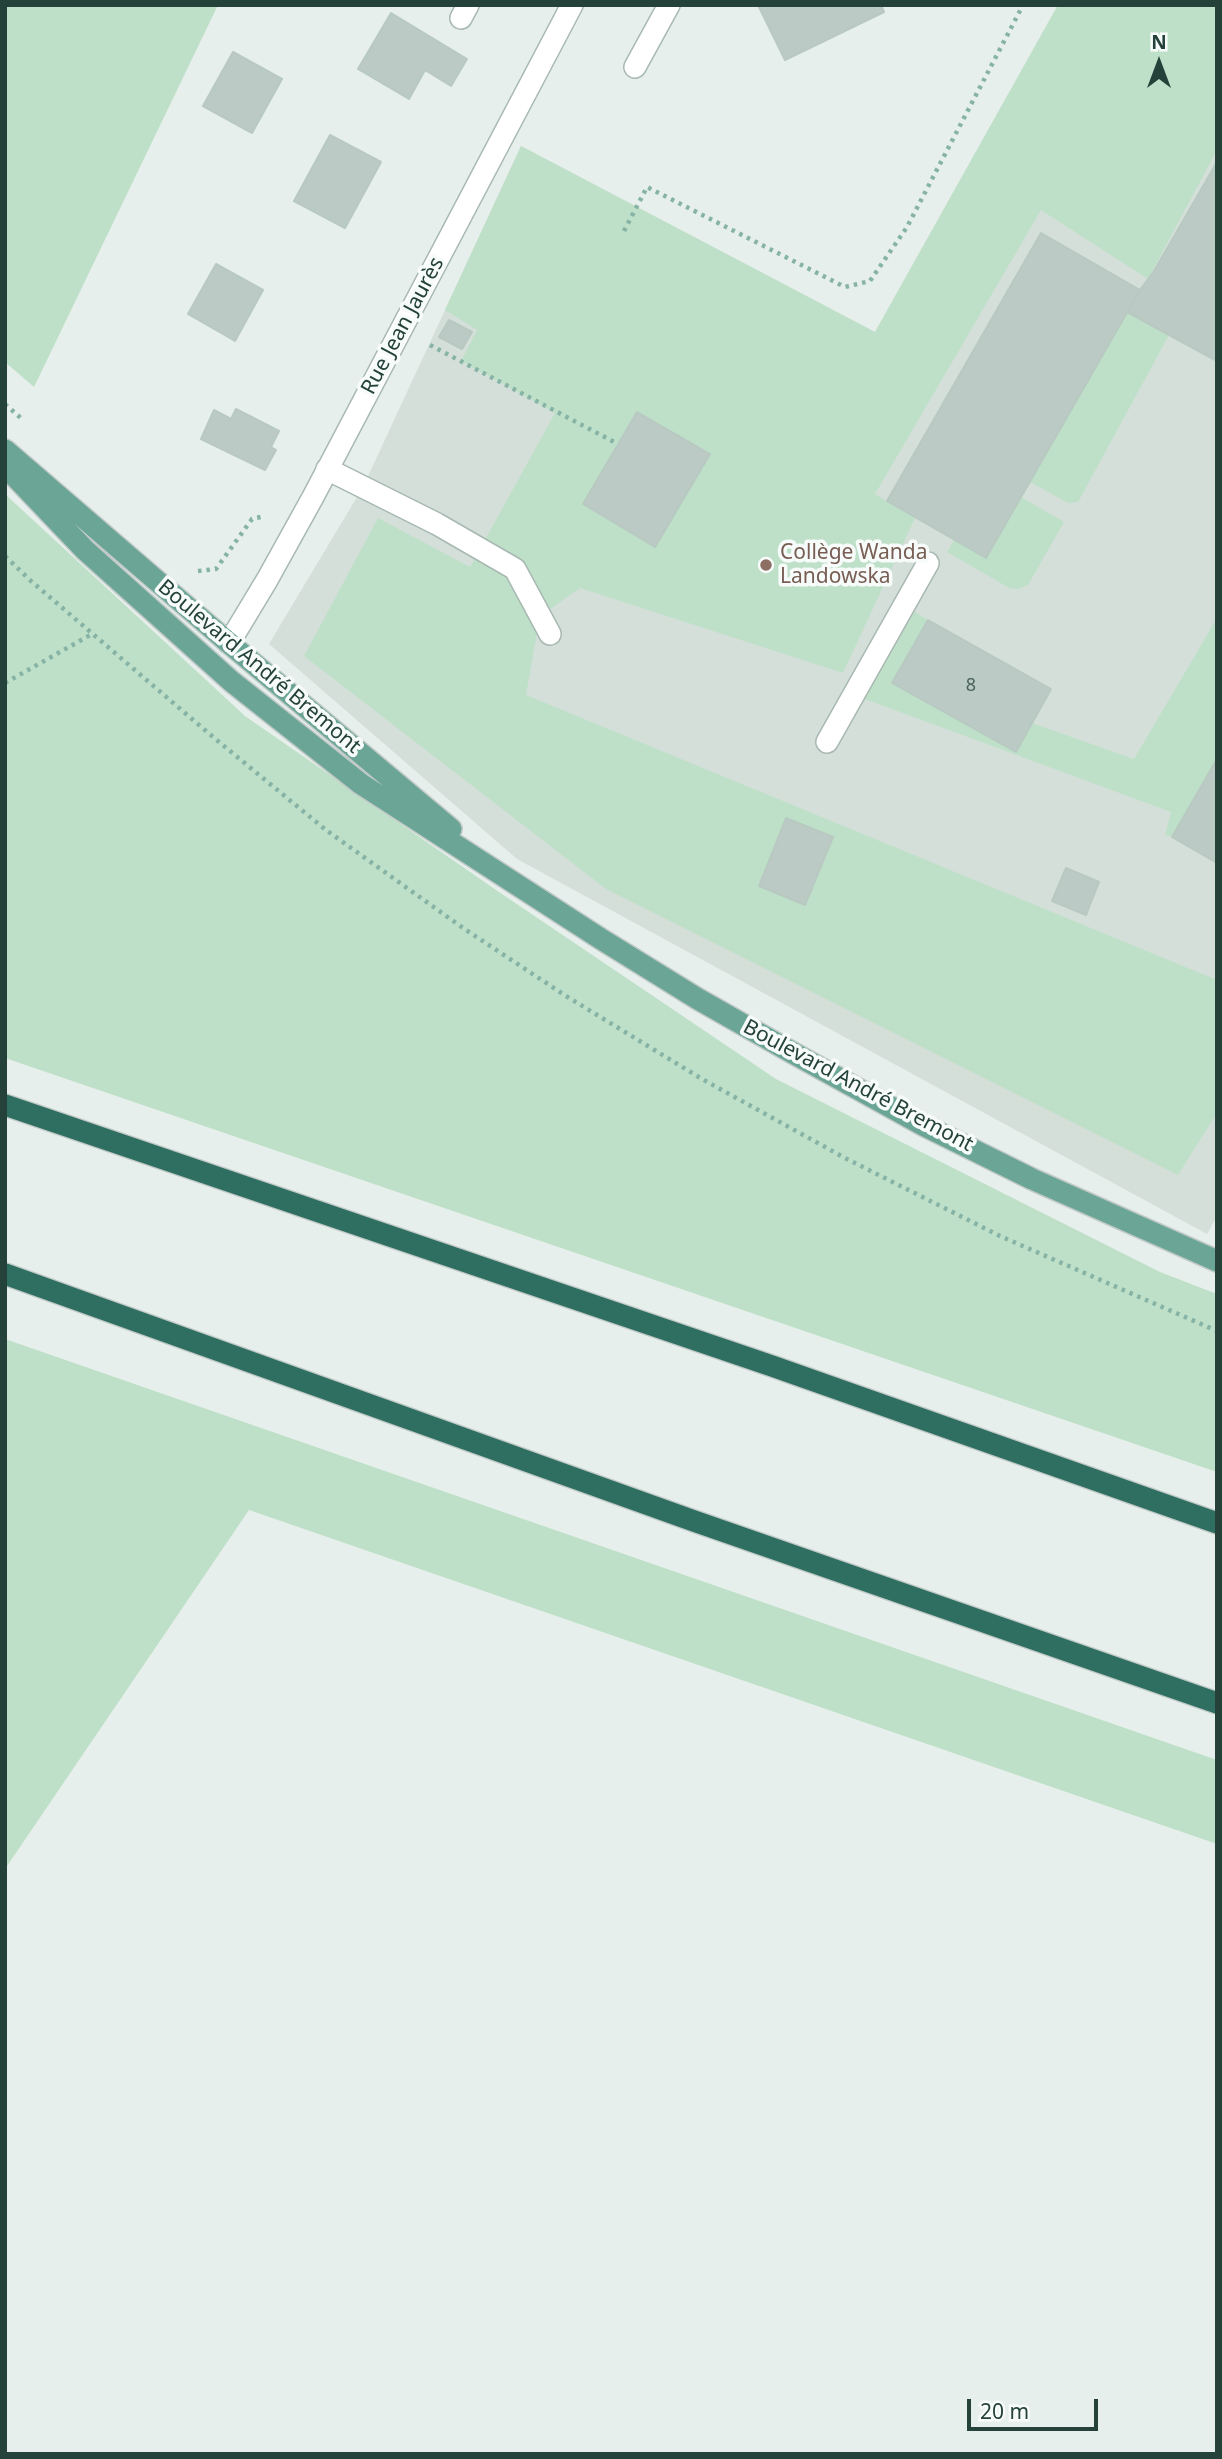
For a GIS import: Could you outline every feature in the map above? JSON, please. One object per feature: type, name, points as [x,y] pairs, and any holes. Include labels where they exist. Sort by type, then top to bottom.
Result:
[{"type":"highway","points":[[5,1105],[759,1361],[1217,1522]]},
{"type":"highway","points":[[5,1274],[694,1521],[1217,1703]]},
{"type":"main road","name":"Boulevard André Bremont","points":[[5,450],[229,643],[514,882]]},
{"type":"main road","name":"Boulevard André Bremont","points":[[5,466],[85,550],[231,681],[360,784],[698,999],[923,1125],[1032,1179],[1217,1261]]},
{"type":"street","name":"Rue Jean Jaurès","points":[[229,643],[307,507],[572,5]]},
{"type":"street","points":[[635,67],[669,5]]},
{"type":"street","points":[[327,469],[437,524],[515,569],[550,634]]},
{"type":"street","points":[[827,743],[928,563]]},
{"type":"path","points":[[624,231],[647,187],[845,287],[870,281],[907,227],[1023,5]]},
{"type":"path","points":[[401,330],[618,444]]},
{"type":"path","points":[[188,568],[195,571],[216,569],[252,519],[307,507]]},
{"type":"path","points":[[5,556],[92,634],[326,830],[463,928],[589,1010],[702,1079],[856,1164],[1000,1236],[1217,1331]]},
{"type":"path","points":[[5,683],[92,634]]},
{"type":"shaded area","name":"Collège Wanda Landowska","points":[[1058,5],[1217,5],[1217,1216],[1207,1234],[517,859],[269,644],[363,487],[521,146],[875,332]]},
{"type":"green space","points":[[5,5],[218,5],[34,387],[5,362]]},
{"type":"green space","points":[[1058,5],[1217,5],[1217,150],[1148,279],[1041,210],[875,494],[915,518],[843,673],[580,588],[540,616],[526,695],[1217,980],[1217,1113],[1178,1175],[606,889],[304,656],[378,518],[470,567],[555,413],[461,361],[477,330],[445,310],[521,146],[875,332]]},
{"type":"green space","points":[[1127,312],[1169,335],[1078,502],[1068,503],[1030,482]]},
{"type":"green space","points":[[5,494],[245,716],[776,1079],[1160,1272],[1217,1294],[1217,1472],[5,1058]]},
{"type":"green space","points":[[1021,497],[1064,522],[1028,585],[1018,589],[1009,588],[947,552],[954,540],[986,558]]},
{"type":"green space","points":[[912,610],[928,620],[892,683],[1016,752],[1032,723],[1134,759],[1217,618],[1217,759],[1172,837],[1165,835],[1171,812],[862,698]]},
{"type":"green space","points":[[5,1339],[1217,1760],[1217,1844],[249,1510],[5,1869]]},
{"type":"building","points":[[758,5],[881,5],[884,12],[785,60]]},
{"type":"building","points":[[391,13],[467,59],[451,86],[425,70],[409,99],[358,69]]},
{"type":"building","points":[[233,52],[282,79],[252,133],[203,106]]},
{"type":"building","points":[[330,135],[381,162],[345,228],[294,201]]},
{"type":"building","points":[[1217,162],[1217,361],[1127,312]]},
{"type":"building","points":[[1041,233],[1140,290],[986,558],[887,501]]},
{"type":"building","points":[[216,264],[263,290],[235,341],[188,314]]},
{"type":"building","points":[[449,320],[472,332],[462,349],[439,337]]},
{"type":"building","points":[[236,409],[279,431],[271,447],[276,450],[265,470],[201,439],[214,410],[231,419]]},
{"type":"building","points":[[637,412],[710,454],[655,547],[583,504]]},
{"type":"building","name":"Collège Wanda Landowska","points":[[928,620],[1051,689],[1016,752],[892,683]]},
{"type":"building","points":[[1217,759],[1217,863],[1172,837]]},
{"type":"building","points":[[786,818],[833,837],[805,905],[759,886]]},
{"type":"building","points":[[1066,868],[1099,882],[1086,915],[1052,901]]},
{"type":"place","name":"Collège Wanda Landowska","points":[[766,565]]}]
